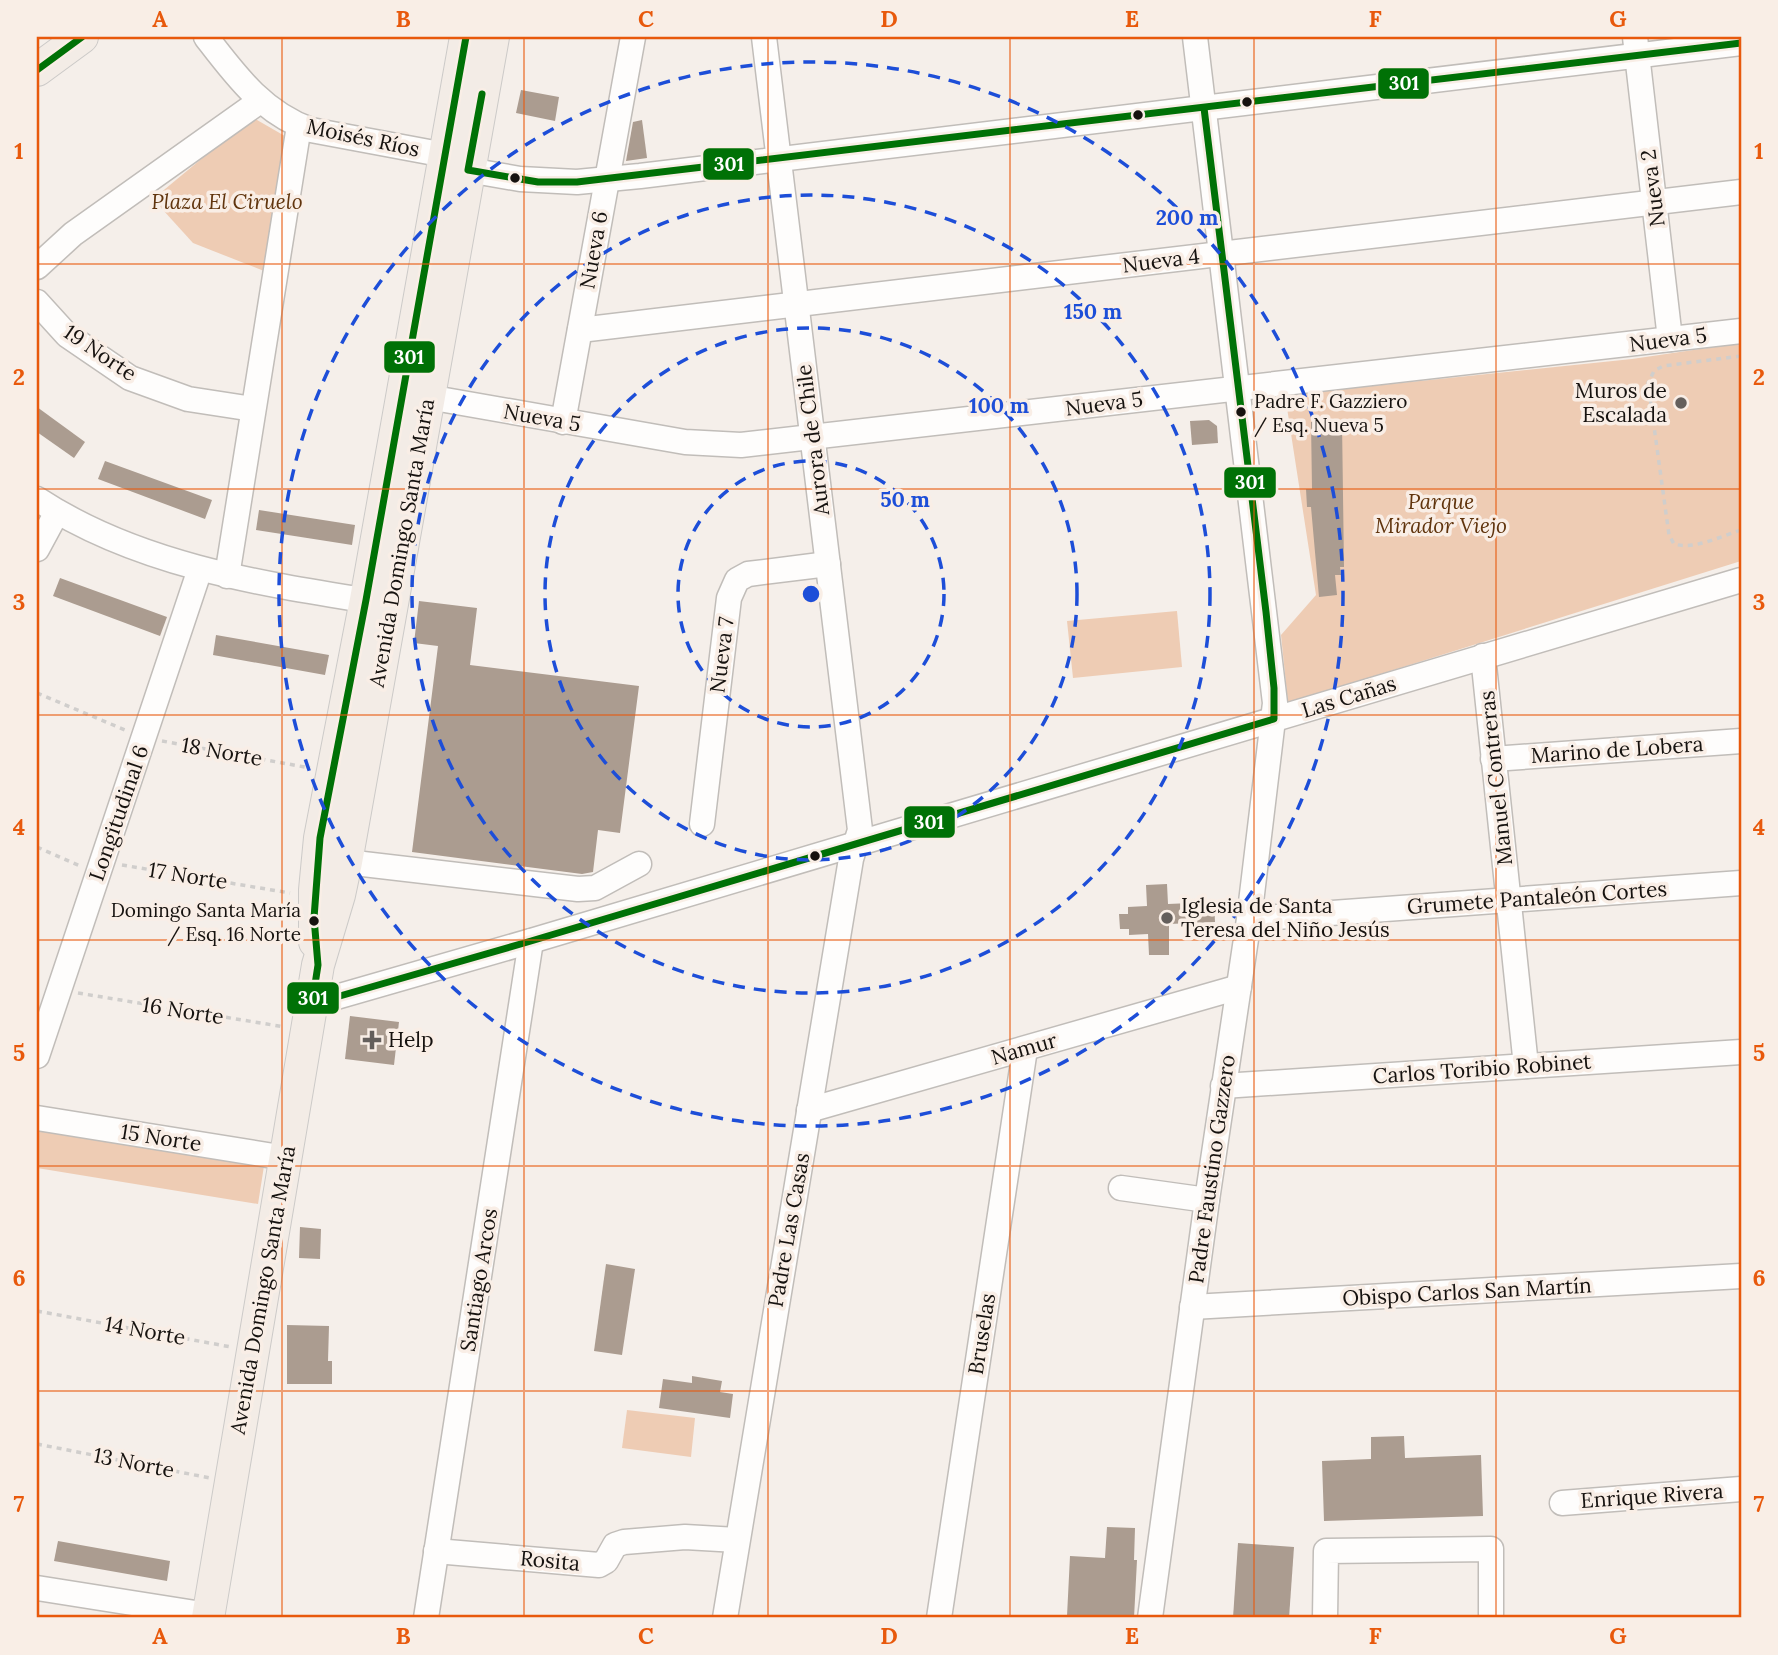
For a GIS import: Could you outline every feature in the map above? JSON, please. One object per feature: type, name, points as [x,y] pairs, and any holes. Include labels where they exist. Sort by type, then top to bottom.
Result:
[{"type":"main road","points":[[37,70],[82,37]]},
{"type":"main road","name":"Avenida Domingo Santa María","points":[[318,965],[315,890],[320,838],[332,772],[378,603],[428,397],[457,162],[466,37]]},
{"type":"main road","name":"Avenida Domingo Santa María","points":[[207,1617],[318,965],[346,862],[378,603],[457,162],[493,37]]},
{"type":"street","name":"Moisés Ríos","points":[[206,37],[241,82],[260,101],[299,126],[538,182],[607,180],[1204,108],[1636,46],[1741,43]]},
{"type":"street","name":"Nueva 6","points":[[563,422],[633,37]]},
{"type":"street","name":"Aurora de Chile","points":[[764,37],[860,830],[856,843]]},
{"type":"street","name":"Padre Faustino Gazzero","points":[[1150,1618],[1223,1086],[1249,919],[1274,719],[1274,688],[1195,37]]},
{"type":"street","name":"Nueva 2","points":[[1636,46],[1670,340]]},
{"type":"street","points":[[37,267],[73,234],[260,101]]},
{"type":"street","points":[[228,576],[299,126]]},
{"type":"street","name":"Nueva 4","points":[[580,330],[1741,192]]},
{"type":"street","name":"19 Norte","points":[[37,302],[68,335],[130,378],[188,399],[253,409]]},
{"type":"street","name":"Nueva 5","points":[[428,397],[705,445],[741,445],[1741,331]]},
{"type":"street","points":[[37,549],[47,505],[87,528],[200,569],[378,603]]},
{"type":"street","name":"Nueva 7","points":[[702,824],[729,598],[733,585],[748,573],[828,564]]},
{"type":"street","name":"Longitudinal 6","points":[[37,1056],[200,569]]},
{"type":"street","name":"Las Cañas","points":[[310,1018],[531,942],[1741,580]]},
{"type":"street","name":"Manuel Contreras","points":[[1483,656],[1526,1066]]},
{"type":"street","name":"Marino de Lobera","points":[[1493,759],[1741,741]]},
{"type":"street","name":"Padre Las Casas","points":[[725,1618],[851,859],[856,843]]},
{"type":"street","points":[[346,862],[578,889],[594,888],[639,864]]},
{"type":"street","name":"Grumete Pantaleón Cortes","points":[[1249,919],[1741,883]]},
{"type":"street","name":"Santiago Arcos","points":[[426,1618],[531,942]]},
{"type":"street","name":"Namur","points":[[809,1110],[1239,988]]},
{"type":"street","name":"Bruselas","points":[[939,1618],[1025,1049]]},
{"type":"street","name":"Carlos Toribio Robinet","points":[[1223,1086],[1741,1052]]},
{"type":"street","name":"15 Norte","points":[[37,1118],[286,1158]]},
{"type":"street","points":[[1121,1188],[1207,1200]]},
{"type":"street","name":"Obispo Carlos San Martín","points":[[1192,1307],[1741,1276]]},
{"type":"street","name":"Enrique Rivera","points":[[1562,1503],[1741,1489]]},
{"type":"street","name":"Rosita","points":[[436,1551],[599,1565],[606,1561],[615,1545],[624,1542],[685,1537],[737,1541]]},
{"type":"street","points":[[1325,1618],[1326,1551],[1491,1549],[1491,1618]]},
{"type":"street","points":[[37,1593],[207,1617]]},
{"type":"path","points":[[1741,356],[1663,366],[1654,371],[1648,383],[1669,535],[1674,544],[1694,544],[1741,530]]},
{"type":"path","name":"18 Norte","points":[[37,693],[144,738],[332,772]]},
{"type":"path","name":"17 Norte","points":[[37,847],[100,868],[295,894],[315,890]]},
{"type":"path","name":"16 Norte","points":[[59,990],[310,1018]]},
{"type":"path","name":"14 Norte","points":[[37,1311],[253,1351]]},
{"type":"path","name":"13 Norte","points":[[37,1444],[230,1482]]},
{"type":"green space","name":"Plaza El Ciruelo","points":[[252,117],[290,139],[264,271],[193,243],[153,199]]},
{"type":"green space","name":"Parque Mirador Viejo","points":[[1741,343],[1741,561],[1288,703],[1281,635],[1316,595],[1285,395],[1632,359]]},
{"type":"green space","points":[[1177,611],[1182,667],[1073,678],[1067,621]]},
{"type":"green space","points":[[37,1130],[264,1166],[258,1204],[37,1168]]},
{"type":"green space","points":[[627,1410],[695,1418],[691,1457],[622,1448]]},
{"type":"building","points":[[521,90],[559,97],[555,121],[516,113]]},
{"type":"building","points":[[642,120],[647,158],[626,161],[633,122]]},
{"type":"building","points":[[37,407],[85,442],[74,458],[37,432]]},
{"type":"building","points":[[1209,420],[1217,426],[1218,443],[1192,445],[1190,421]]},
{"type":"building","points":[[1311,422],[1342,422],[1344,567],[1340,567],[1341,575],[1335,575],[1337,595],[1319,597],[1311,507],[1307,507],[1306,489],[1312,489]]},
{"type":"building","points":[[105,461],[212,500],[205,519],[98,479]]},
{"type":"building","points":[[259,510],[355,525],[352,545],[256,530]]},
{"type":"building","points":[[60,578],[167,617],[160,636],[53,596]]},
{"type":"building","points":[[419,601],[477,608],[470,665],[639,686],[620,833],[598,830],[593,872],[582,874],[412,852],[438,646],[414,643]]},
{"type":"building","points":[[216,635],[329,655],[325,675],[213,655]]},
{"type":"building","name":"Iglesia de Santa Teresa del Niño Jesús","points":[[1167,884],[1168,904],[1214,902],[1215,922],[1169,924],[1169,955],[1149,955],[1148,934],[1129,935],[1129,929],[1120,929],[1119,914],[1128,914],[1128,907],[1147,906],[1146,885]]},
{"type":"building","name":"Help","points":[[350,1016],[399,1022],[394,1065],[345,1059]]},
{"type":"building","points":[[300,1227],[321,1229],[320,1259],[299,1258]]},
{"type":"building","points":[[606,1264],[635,1269],[622,1355],[594,1351]]},
{"type":"building","points":[[287,1325],[329,1326],[328,1361],[332,1361],[332,1384],[287,1384]]},
{"type":"building","points":[[692,1376],[722,1381],[720,1392],[733,1394],[730,1418],[659,1408],[663,1379],[692,1383]]},
{"type":"building","points":[[1404,1436],[1405,1458],[1481,1455],[1483,1516],[1324,1521],[1322,1461],[1371,1459],[1371,1437]]},
{"type":"building","points":[[1107,1527],[1135,1528],[1134,1560],[1137,1560],[1134,1618],[1067,1616],[1070,1556],[1105,1558]]},
{"type":"building","points":[[58,1541],[170,1561],[167,1581],[54,1561]]},
{"type":"building","points":[[1238,1543],[1294,1547],[1289,1618],[1233,1618]]},
{"type":"transit line","name":"301","points":[[37,70],[82,37]]},
{"type":"transit line","name":"301","points":[[466,37],[366,600],[320,838],[314,918],[318,965],[312,1004],[1274,719],[1274,688],[1266,612],[1204,108]]},
{"type":"transit line","name":"301","points":[[482,94],[468,170],[538,182],[577,182],[1741,43]]},
{"type":"place","name":"Muros de Escalada","points":[[1681,403]]},
{"type":"place","name":"Padre F. Gazziero / Esq. Nueva 5","points":[[1241,412]]},
{"type":"place","name":"Iglesia de Santa Teresa del Niño Jesús","points":[[1167,918]]},
{"type":"place","name":"Domingo Santa María / Esq. 16 Norte","points":[[314,921]]},
{"type":"place","name":"Help","points":[[372,1040]]}]
